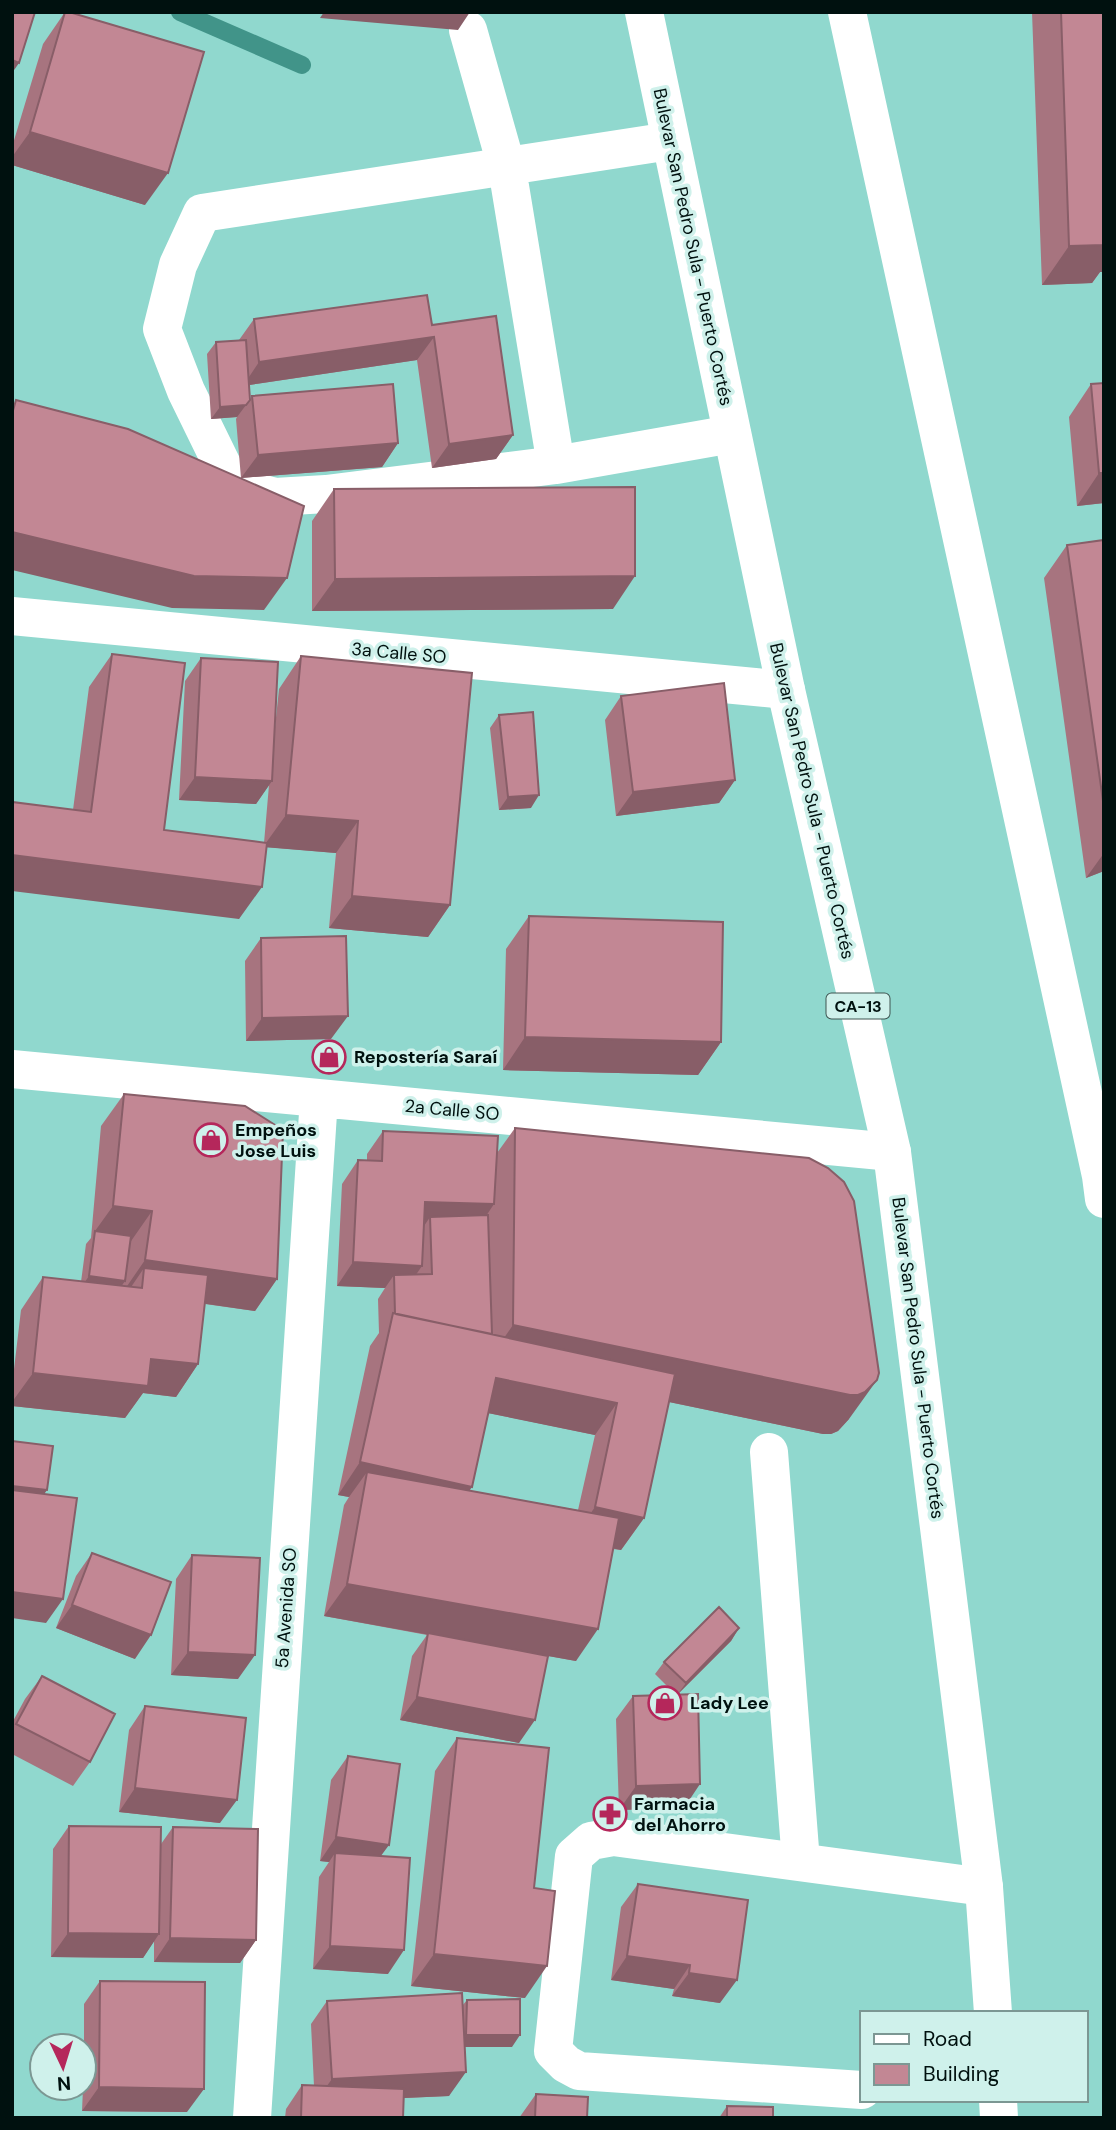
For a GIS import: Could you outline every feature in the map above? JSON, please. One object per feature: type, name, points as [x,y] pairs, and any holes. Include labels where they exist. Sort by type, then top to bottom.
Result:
[{"type":"main road","name":"Bulevar San Pedro Sula - Puerto Cortés","points":[[644,12],[786,690],[892,1152],[984,1887],[993,2011]]},
{"type":"main road","points":[[847,12],[1104,1199]]},
{"type":"main road","points":[[468,30],[507,168],[556,465]]},
{"type":"main road","points":[[670,141],[202,214],[178,265],[162,329],[186,391],[232,485],[275,497],[326,494],[556,465],[732,434]]},
{"type":"main road","name":"3a Calle SO","points":[[12,616],[786,690]]},
{"type":"main road","name":"2a Calle SO","points":[[12,1069],[892,1152]]},
{"type":"main road","name":"5a Avenida SO","points":[[252,2118],[319,1098]]},
{"type":"main road","points":[[769,1452],[801,1862]]},
{"type":"main road","points":[[860,2090],[579,2071],[566,2064],[553,2051],[574,1856],[591,1841],[613,1837],[984,1887]]},
{"type":"building","points":[[12,12],[35,12],[19,63],[12,60]]},
{"type":"building","points":[[65,12],[204,52],[168,173],[30,132]]},
{"type":"building","points":[[1061,12],[1104,12],[1104,245],[1069,246]]},
{"type":"building","points":[[427,295],[432,325],[496,316],[513,435],[449,444],[434,337],[259,362],[254,319]]},
{"type":"building","points":[[246,340],[250,400],[246,405],[220,407],[216,342]]},
{"type":"building","points":[[1104,383],[1104,473],[1099,473],[1091,384]]},
{"type":"building","points":[[393,384],[398,443],[258,455],[252,396]]},
{"type":"building","points":[[16,400],[128,429],[304,506],[287,578],[194,576],[12,532],[12,414]]},
{"type":"building","points":[[635,487],[635,576],[335,579],[334,489]]},
{"type":"building","points":[[1104,540],[1104,808],[1067,545]]},
{"type":"building","points":[[112,654],[185,663],[164,830],[267,843],[262,887],[12,855],[12,802],[91,812]]},
{"type":"building","points":[[301,656],[472,673],[450,905],[352,896],[358,821],[286,815]]},
{"type":"building","points":[[201,658],[278,662],[272,781],[195,777]]},
{"type":"building","points":[[724,683],[735,780],[633,792],[621,696]]},
{"type":"building","points":[[533,712],[539,795],[508,797],[499,715]]},
{"type":"building","points":[[529,916],[723,922],[721,1042],[525,1037]]},
{"type":"building","points":[[346,936],[348,1016],[262,1018],[261,938]]},
{"type":"building","points":[[124,1094],[245,1106],[283,1130],[277,1279],[145,1260],[152,1211],[113,1206]]},
{"type":"building","points":[[515,1128],[809,1158],[828,1168],[844,1182],[854,1201],[879,1373],[877,1380],[865,1392],[850,1395],[513,1325]]},
{"type":"building","points":[[383,1131],[498,1136],[494,1204],[425,1202],[422,1266],[353,1262],[358,1160],[382,1161]]},
{"type":"building","points":[[488,1215],[492,1334],[395,1314],[394,1275],[432,1274],[430,1217]]},
{"type":"building","points":[[95,1231],[131,1236],[125,1281],[89,1276]]},
{"type":"building","points":[[144,1268],[208,1275],[198,1364],[151,1359],[148,1386],[33,1373],[43,1277],[142,1288]]},
{"type":"building","points":[[393,1313],[675,1374],[644,1518],[595,1507],[617,1403],[496,1378],[472,1487],[360,1462]]},
{"type":"building","points":[[12,1441],[53,1446],[47,1490],[12,1486]]},
{"type":"building","points":[[367,1472],[619,1518],[598,1629],[347,1584]]},
{"type":"building","points":[[12,1490],[77,1498],[63,1599],[12,1592]]},
{"type":"building","points":[[92,1553],[171,1582],[151,1635],[72,1605]]},
{"type":"building","points":[[192,1555],[260,1558],[255,1655],[188,1652]]},
{"type":"building","points":[[719,1607],[739,1628],[686,1683],[664,1662]]},
{"type":"building","points":[[428,1633],[548,1656],[535,1720],[417,1697]]},
{"type":"building","points":[[42,1676],[115,1714],[90,1762],[16,1724]]},
{"type":"building","points":[[698,1694],[700,1784],[636,1786],[633,1696]]},
{"type":"building","points":[[145,1706],[246,1718],[237,1800],[135,1788]]},
{"type":"building","points":[[457,1738],[549,1748],[534,1888],[555,1891],[547,1966],[434,1954]]},
{"type":"building","points":[[348,1756],[400,1764],[389,1845],[336,1837]]},
{"type":"building","points":[[69,1826],[161,1827],[159,1934],[68,1933]]},
{"type":"building","points":[[173,1827],[258,1829],[256,1940],[170,1938]]},
{"type":"building","points":[[335,1853],[410,1858],[404,1950],[330,1946]]},
{"type":"building","points":[[638,1884],[748,1900],[737,1980],[689,1973],[690,1965],[627,1956]]},
{"type":"building","points":[[100,1981],[205,1982],[204,2089],[99,2087]]},
{"type":"building","points":[[462,1993],[466,2072],[332,2079],[327,2001]]},
{"type":"building","points":[[520,1999],[520,2035],[466,2035],[467,2000]]},
{"type":"building","points":[[302,2085],[404,2089],[403,2118],[301,2118]]},
{"type":"building","points":[[536,2094],[588,2097],[587,2118],[535,2118]]},
{"type":"building","points":[[727,2106],[773,2107],[773,2118],[727,2118]]},
{"type":"building","points":[[810,2117],[897,2118],[810,2118]]},
{"type":"waterway","points":[[180,12],[302,65]]},
{"type":"place","name":"Repostería Saraí","points":[[329,1057]]},
{"type":"place","name":"Empeños Jose Luis","points":[[211,1140]]},
{"type":"place","name":"Lady Lee","points":[[665,1703]]},
{"type":"place","name":"Farmacia del Ahorro","points":[[610,1814]]}]
